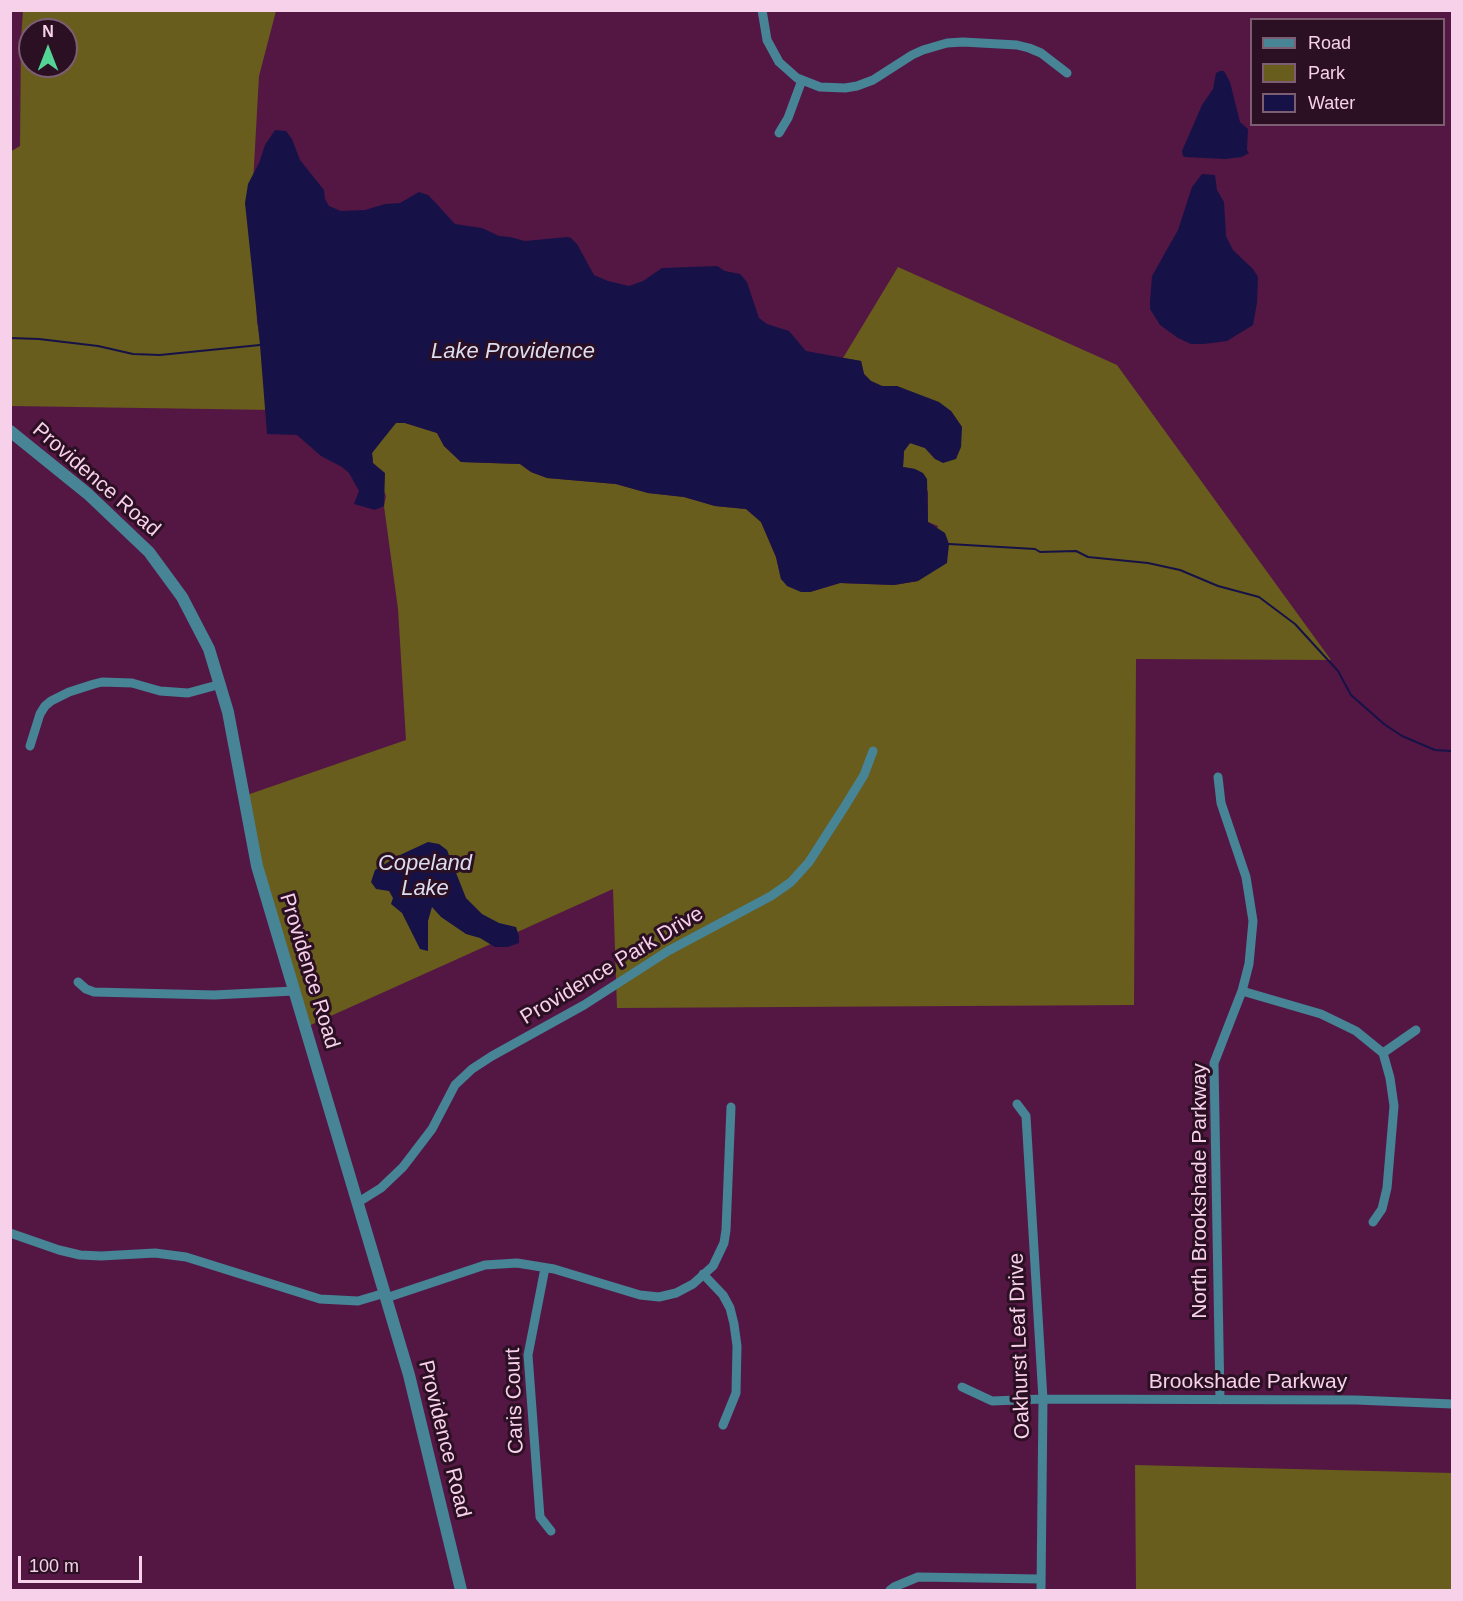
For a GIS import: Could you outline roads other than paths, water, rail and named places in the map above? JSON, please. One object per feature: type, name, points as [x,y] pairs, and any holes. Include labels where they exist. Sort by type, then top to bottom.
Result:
[{"type":"street","points":[[762,10],[767,40],[772,52],[787,71],[820,87],[857,86],[873,80],[924,50],[963,42],[1017,45],[1029,48],[1041,53],[1067,73]]},
{"type":"street","points":[[779,133],[788,118],[802,80]]},
{"type":"street","name":"Providence Road","points":[[10,431],[88,494],[132,534],[154,558],[197,622],[209,650],[221,684],[257,866],[426,1440],[460,1590]]},
{"type":"street","points":[[30,746],[40,714],[45,706],[69,692],[102,682],[132,683],[160,691],[181,693],[221,684]]},
{"type":"street","name":"Providence Park Drive","points":[[357,1203],[381,1188],[403,1167],[432,1129],[455,1085],[472,1069],[584,1005],[668,951],[771,896],[791,882],[810,862],[864,775],[873,751]]},
{"type":"street","name":"North Brookshade Parkway","points":[[1218,777],[1221,803],[1246,877],[1253,921],[1249,964],[1242,991],[1214,1063],[1220,1400]]},
{"type":"street","points":[[78,982],[94,992],[115,993],[214,995],[294,991]]},
{"type":"street","points":[[1242,991],[1321,1014],[1356,1031],[1383,1053],[1394,1106],[1387,1188],[1382,1209],[1373,1222]]},
{"type":"street","points":[[1383,1053],[1416,1030]]},
{"type":"street","name":"Oakhurst Leaf Drive","points":[[1017,1104],[1026,1116],[1042,1399],[1041,1590]]},
{"type":"street","points":[[10,1233],[58,1250],[80,1255],[155,1253],[186,1257],[320,1299],[358,1301],[385,1296],[485,1265],[516,1263],[545,1268],[640,1295],[659,1297],[676,1293],[693,1284],[713,1266],[724,1243],[730,1107]]},
{"type":"street","name":"Caris Court","points":[[545,1268],[528,1355],[540,1517],[551,1531]]},
{"type":"street","points":[[704,1274],[723,1295],[730,1308],[734,1324],[737,1365],[736,1393],[723,1425]]},
{"type":"street","name":"Brookshade Parkway","points":[[962,1387],[992,1401],[1042,1399],[1356,1400],[1452,1404]]},
{"type":"street","points":[[890,1590],[918,1577],[1040,1580]]},
{"type":"water","points":[[1224,71],[1230,82],[1240,122],[1248,129],[1247,150],[1249,153],[1242,157],[1225,159],[1185,157],[1182,151],[1202,105],[1213,89],[1216,73]]},
{"type":"water","name":"Lake Providence","points":[[275,130],[286,131],[292,139],[300,160],[324,190],[329,206],[341,211],[365,210],[385,204],[400,203],[419,192],[428,195],[455,224],[482,228],[499,236],[525,241],[571,238],[577,244],[594,275],[629,286],[643,281],[662,268],[717,266],[725,271],[740,274],[747,282],[759,318],[767,324],[789,331],[806,351],[861,361],[864,374],[871,381],[882,386],[897,386],[939,402],[951,411],[962,427],[961,447],[956,459],[943,463],[935,459],[925,448],[910,443],[904,451],[903,467],[923,473],[927,479],[928,522],[945,533],[949,544],[947,563],[918,581],[894,585],[840,583],[810,592],[801,592],[787,586],[781,579],[776,557],[761,522],[746,509],[715,506],[684,497],[648,493],[616,484],[547,478],[531,472],[520,464],[461,462],[444,446],[437,433],[405,423],[396,423],[372,453],[373,463],[385,473],[384,506],[375,510],[354,504],[359,491],[349,473],[342,467],[321,456],[297,435],[267,434],[245,203],[248,184],[265,145]]},
{"type":"water","points":[[1202,174],[1215,175],[1217,190],[1224,202],[1226,236],[1233,250],[1258,277],[1257,303],[1253,325],[1227,341],[1191,344],[1160,325],[1150,309],[1150,301],[1152,276],[1178,230],[1192,187]]},
{"type":"water","name":"Copeland Lake","points":[[428,842],[439,844],[447,850],[466,898],[482,914],[499,923],[516,927],[519,943],[508,947],[495,947],[480,938],[466,934],[441,917],[432,907],[428,921],[428,951],[420,949],[402,913],[391,904],[393,898],[389,891],[376,889],[371,882],[375,870]]},
{"type":"waterway","points":[[10,338],[39,339],[98,346],[133,354],[160,355],[260,345]]},
{"type":"waterway","points":[[949,544],[1035,549],[1040,552],[1076,551],[1088,557],[1148,563],[1180,570],[1218,586],[1259,597],[1295,624],[1338,671],[1351,695],[1384,724],[1402,736],[1435,750],[1452,751]]}]
